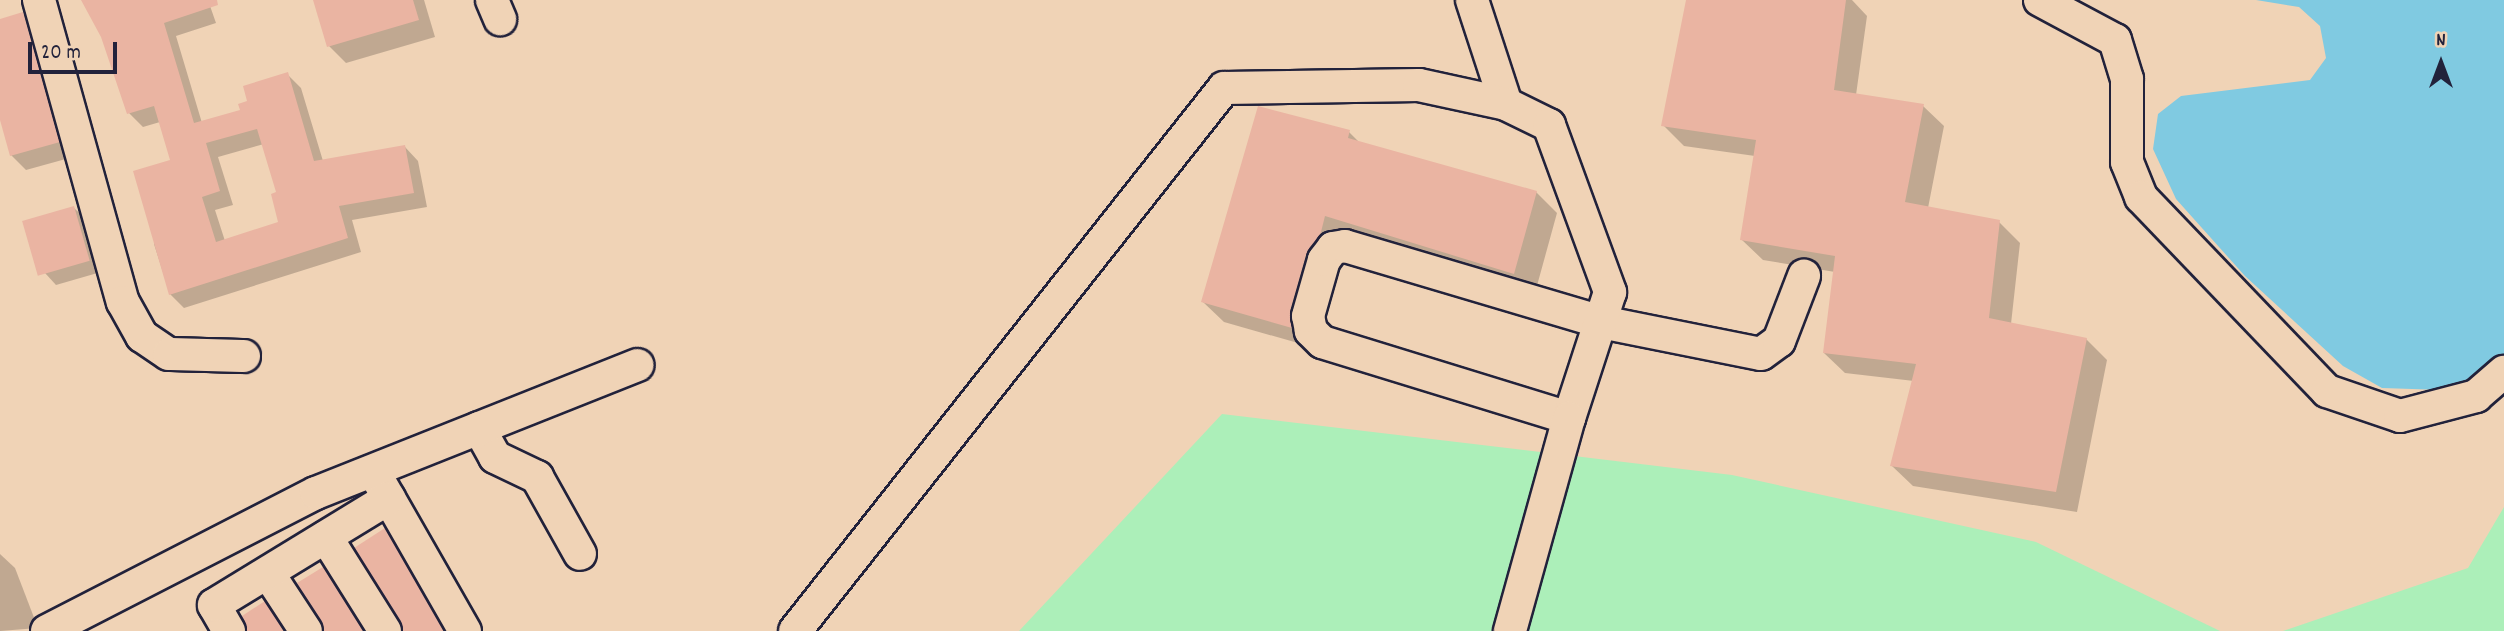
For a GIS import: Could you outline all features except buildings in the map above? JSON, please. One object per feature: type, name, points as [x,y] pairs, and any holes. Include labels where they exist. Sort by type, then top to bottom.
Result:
[{"type":"street","points":[[39,0],[123,302],[142,336],[169,354],[244,356]]},
{"type":"street","points":[[1472,0],[1506,104]]},
{"type":"street","points":[[2040,0],[2115,40],[2127,79],[2127,162],[2141,197],[2327,391],[2400,416],[2476,396],[2504,372]]},
{"type":"street","points":[[795,631],[1224,88],[1419,85],[1506,104],[1549,125],[1611,292],[1569,418],[1510,631]]},
{"type":"street","points":[[1569,418],[1322,342],[1311,331],[1308,316],[1324,260],[1333,248],[1345,246],[1601,322],[1761,354],[1779,341],[1804,276]]},
{"type":"street","points":[[47,631],[316,493],[637,365]]},
{"type":"street","points":[[479,428],[495,457],[537,477],[580,554]]},
{"type":"street","points":[[373,471],[465,631]]},
{"type":"street","points":[[229,631],[214,605],[389,498]]},
{"type":"street","points":[[326,537],[384,631]]},
{"type":"street","points":[[268,573],[306,631]]},
{"type":"green space","points":[[1222,414],[1732,475],[2036,542],[2220,631],[1019,631]]},
{"type":"green space","points":[[2504,507],[2504,631],[2283,631],[2468,568]]},
{"type":"water","points":[[2256,0],[2504,0],[2504,362],[2474,381],[2442,390],[2382,388],[2343,366],[2245,276],[2176,199],[2153,149],[2158,114],[2181,96],[2310,80],[2326,58],[2320,26],[2299,7]]}]
